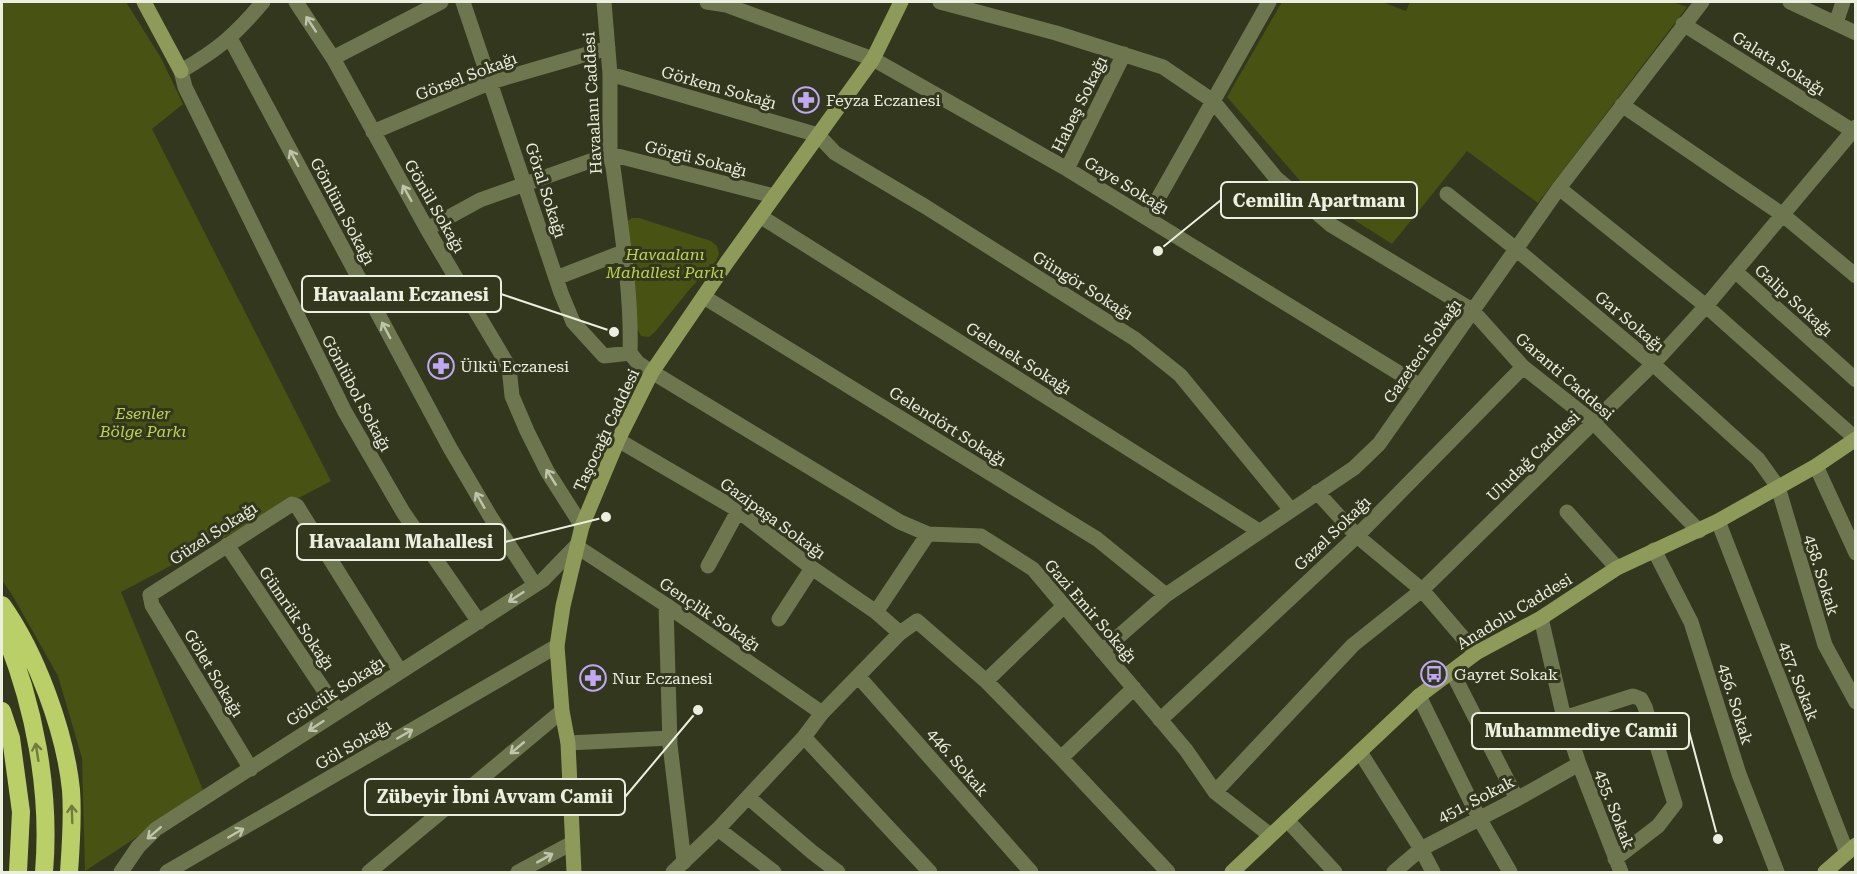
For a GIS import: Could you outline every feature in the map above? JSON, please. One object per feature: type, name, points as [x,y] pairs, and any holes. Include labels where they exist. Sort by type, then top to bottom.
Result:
[{"type":"highway","points":[[2,605],[36,666],[62,742],[71,790],[69,873]]},
{"type":"highway","points":[[2,627],[30,711],[44,795],[44,873]]},
{"type":"highway","points":[[2,711],[11,738],[21,812],[18,873]]},
{"type":"main road","points":[[144,2],[181,70]]},
{"type":"main road","name":"Taşocağı Caddesi","points":[[574,873],[568,743],[562,711],[557,646],[563,606],[582,526],[618,440],[652,372],[774,196],[873,59],[901,2]]},
{"type":"main road","name":"Anadolu Caddesi","points":[[1232,873],[1419,696],[1476,653],[1540,618],[1617,568],[1718,522],[1816,466],[1856,439]]},
{"type":"main road","points":[[1825,873],[1851,849]]},
{"type":"street","points":[[181,70],[212,53],[230,38],[263,2]]},
{"type":"street","name":"Gönül Sokağı","points":[[296,2],[333,58],[427,229],[509,367],[512,396],[526,431],[547,471],[582,526]]},
{"type":"street","points":[[333,58],[441,2]]},
{"type":"street","name":"Göral Sokağı","points":[[463,2],[573,322],[604,356],[630,354]]},
{"type":"street","name":"Havaalanı Caddesi","points":[[604,2],[608,48],[610,154],[623,252],[631,332],[630,354]]},
{"type":"street","name":"Gaye Sokağı","points":[[707,2],[726,5],[873,59],[1067,169],[1420,387]]},
{"type":"street","name":"Garanti Caddesi","points":[[940,2],[1056,33],[1163,67],[1214,101],[1276,178],[1330,225],[1472,310],[1523,367],[1593,423],[1699,531]]},
{"type":"street","points":[[1147,218],[1269,2]]},
{"type":"street","name":"Gazeteci Sokağı","points":[[1102,651],[1166,595],[1354,468],[1379,444],[1559,188],[1700,2]]},
{"type":"street","points":[[1790,2],[1856,33]]},
{"type":"street","points":[[1836,23],[1843,2]]},
{"type":"street","name":"Galata Sokağı","points":[[1683,24],[1855,130]]},
{"type":"street","name":"Gönlüm Sokağı","points":[[230,38],[450,448],[490,516],[535,585]]},
{"type":"street","name":"Görsel Sokağı","points":[[373,132],[491,82],[608,48]]},
{"type":"street","name":"Habeş Sokağı","points":[[1067,169],[1124,54]]},
{"type":"street","name":"Gönlübol Sokağı","points":[[181,70],[191,98],[345,412],[404,512],[479,621]]},
{"type":"street","name":"Görkem Sokağı","points":[[609,74],[818,135]]},
{"type":"street","points":[[1622,105],[1783,215],[1856,276]]},
{"type":"street","name":"Uludağ Caddesi","points":[[1215,792],[1353,645],[1422,590],[1653,364],[1706,306],[1855,130]]},
{"type":"street","name":"Güngör Sokağı","points":[[818,135],[835,153],[926,207],[1135,339],[1180,375],[1291,510]]},
{"type":"street","points":[[427,229],[480,200],[610,154]]},
{"type":"street","name":"Görgü Sokağı","points":[[610,154],[774,196]]},
{"type":"street","points":[[1559,188],[1706,306],[1856,439]]},
{"type":"street","name":"Gar Sokağı","points":[[1447,194],[1653,364],[1758,459],[1778,487]]},
{"type":"street","name":"Gelenek Sokağı","points":[[760,216],[1259,531]]},
{"type":"street","points":[[556,278],[623,252]]},
{"type":"street","name":"Galip Sokağı","points":[[1735,271],[1856,380]]},
{"type":"street","name":"Gelendört Sokağı","points":[[704,297],[1097,539],[1166,595]]},
{"type":"street","points":[[630,354],[638,363],[652,372]]},
{"type":"street","name":"Gazel Sokağı","points":[[1160,720],[1357,536],[1523,367]]},
{"type":"street","name":"Gazi Emir Sokağı","points":[[652,372],[900,522],[928,534],[981,536],[1033,569],[1186,750],[1215,792],[1270,835]]},
{"type":"street","name":"Gazipaşa Sokağı","points":[[618,440],[738,511],[812,568],[876,612],[900,633]]},
{"type":"street","points":[[1816,466],[1856,553]]},
{"type":"street","name":"458. Sokak","points":[[1778,487],[1825,645],[1856,702]]},
{"type":"street","points":[[1317,492],[1357,536],[1422,590],[1476,653]]},
{"type":"street","name":"Güzel Sokağı","points":[[150,595],[292,504],[297,506],[399,671]]},
{"type":"street","points":[[708,566],[738,511]]},
{"type":"street","points":[[1567,512],[1617,568]]},
{"type":"street","name":"457. Sokak","points":[[1718,522],[1851,849]]},
{"type":"street","points":[[876,612],[928,534]]},
{"type":"street","name":"Gümrük Sokağı","points":[[227,545],[338,711]]},
{"type":"street","name":"Gölcük Sokağı","points":[[121,873],[138,847],[156,829],[543,580],[576,546]]},
{"type":"street","name":"Gençlik Sokağı","points":[[576,546],[822,713]]},
{"type":"street","name":"456. Sokak","points":[[1654,550],[1691,622],[1739,774],[1777,873]]},
{"type":"street","points":[[779,619],[812,568]]},
{"type":"street","name":"Gölet Sokağı","points":[[150,595],[152,605],[251,769]]},
{"type":"street","points":[[666,605],[670,738],[679,867]]},
{"type":"street","points":[[986,681],[1064,606]]},
{"type":"street","name":"455. Sokak","points":[[1540,618],[1564,718],[1618,866]]},
{"type":"street","points":[[679,867],[804,737],[822,713],[900,633],[917,621],[986,681],[1168,873]]},
{"type":"street","name":"Göl Sokağı","points":[[167,873],[557,646]]},
{"type":"street","points":[[1452,672],[1517,799]]},
{"type":"street","name":"446. Sokak","points":[[858,676],[1031,873]]},
{"type":"street","points":[[1061,758],[1134,688]]},
{"type":"street","points":[[1419,696],[1479,818],[1510,873]]},
{"type":"street","points":[[1564,718],[1633,696],[1641,699],[1645,707],[1675,804],[1658,826],[1618,866]]},
{"type":"street","points":[[369,873],[562,711]]},
{"type":"street","points":[[804,737],[930,873]]},
{"type":"street","points":[[568,743],[670,738]]},
{"type":"street","points":[[1360,752],[1433,873]]},
{"type":"street","name":"451. Sokak","points":[[1394,873],[1420,849],[1579,764]]},
{"type":"street","points":[[748,796],[838,873]]},
{"type":"street","points":[[1287,820],[1335,873]]},
{"type":"street","points":[[718,829],[774,873]]},
{"type":"street","points":[[518,873],[572,843]]},
{"type":"green space","name":"Esenler Bölge Parkı","points":[[2,2],[126,2],[161,58],[183,104],[152,129],[331,481],[121,592],[203,790],[85,871],[82,758],[58,676],[2,580]]},
{"type":"green space","points":[[1282,2],[1382,2],[1406,11],[1410,2],[1673,2],[1687,7],[1538,203],[1467,151],[1392,244],[1309,191],[1227,97]]},
{"type":"green space","name":"Havaalanı Mahallesi Parkı","points":[[632,218],[639,218],[711,241],[717,246],[719,254],[716,261],[649,337],[641,336],[636,327],[625,223]]},
{"type":"place","name":"Feyza Eczanesi","points":[[806,100]]},
{"type":"place","name":"Cemilin Apartmanı","points":[[1158,251]]},
{"type":"place","name":"Havaalanı Eczanesi","points":[[614,332]]},
{"type":"place","name":"Ülkü Eczanesi","points":[[441,366]]},
{"type":"place","name":"Havaalanı Mahallesi","points":[[606,517]]},
{"type":"place","name":"Gayret Sokak","points":[[1434,674]]},
{"type":"place","name":"Nur Eczanesi","points":[[593,678]]},
{"type":"place","name":"Zübeyir İbni Avvam Camii","points":[[698,710]]},
{"type":"place","name":"Muhammediye Camii","points":[[1718,839]]}]
